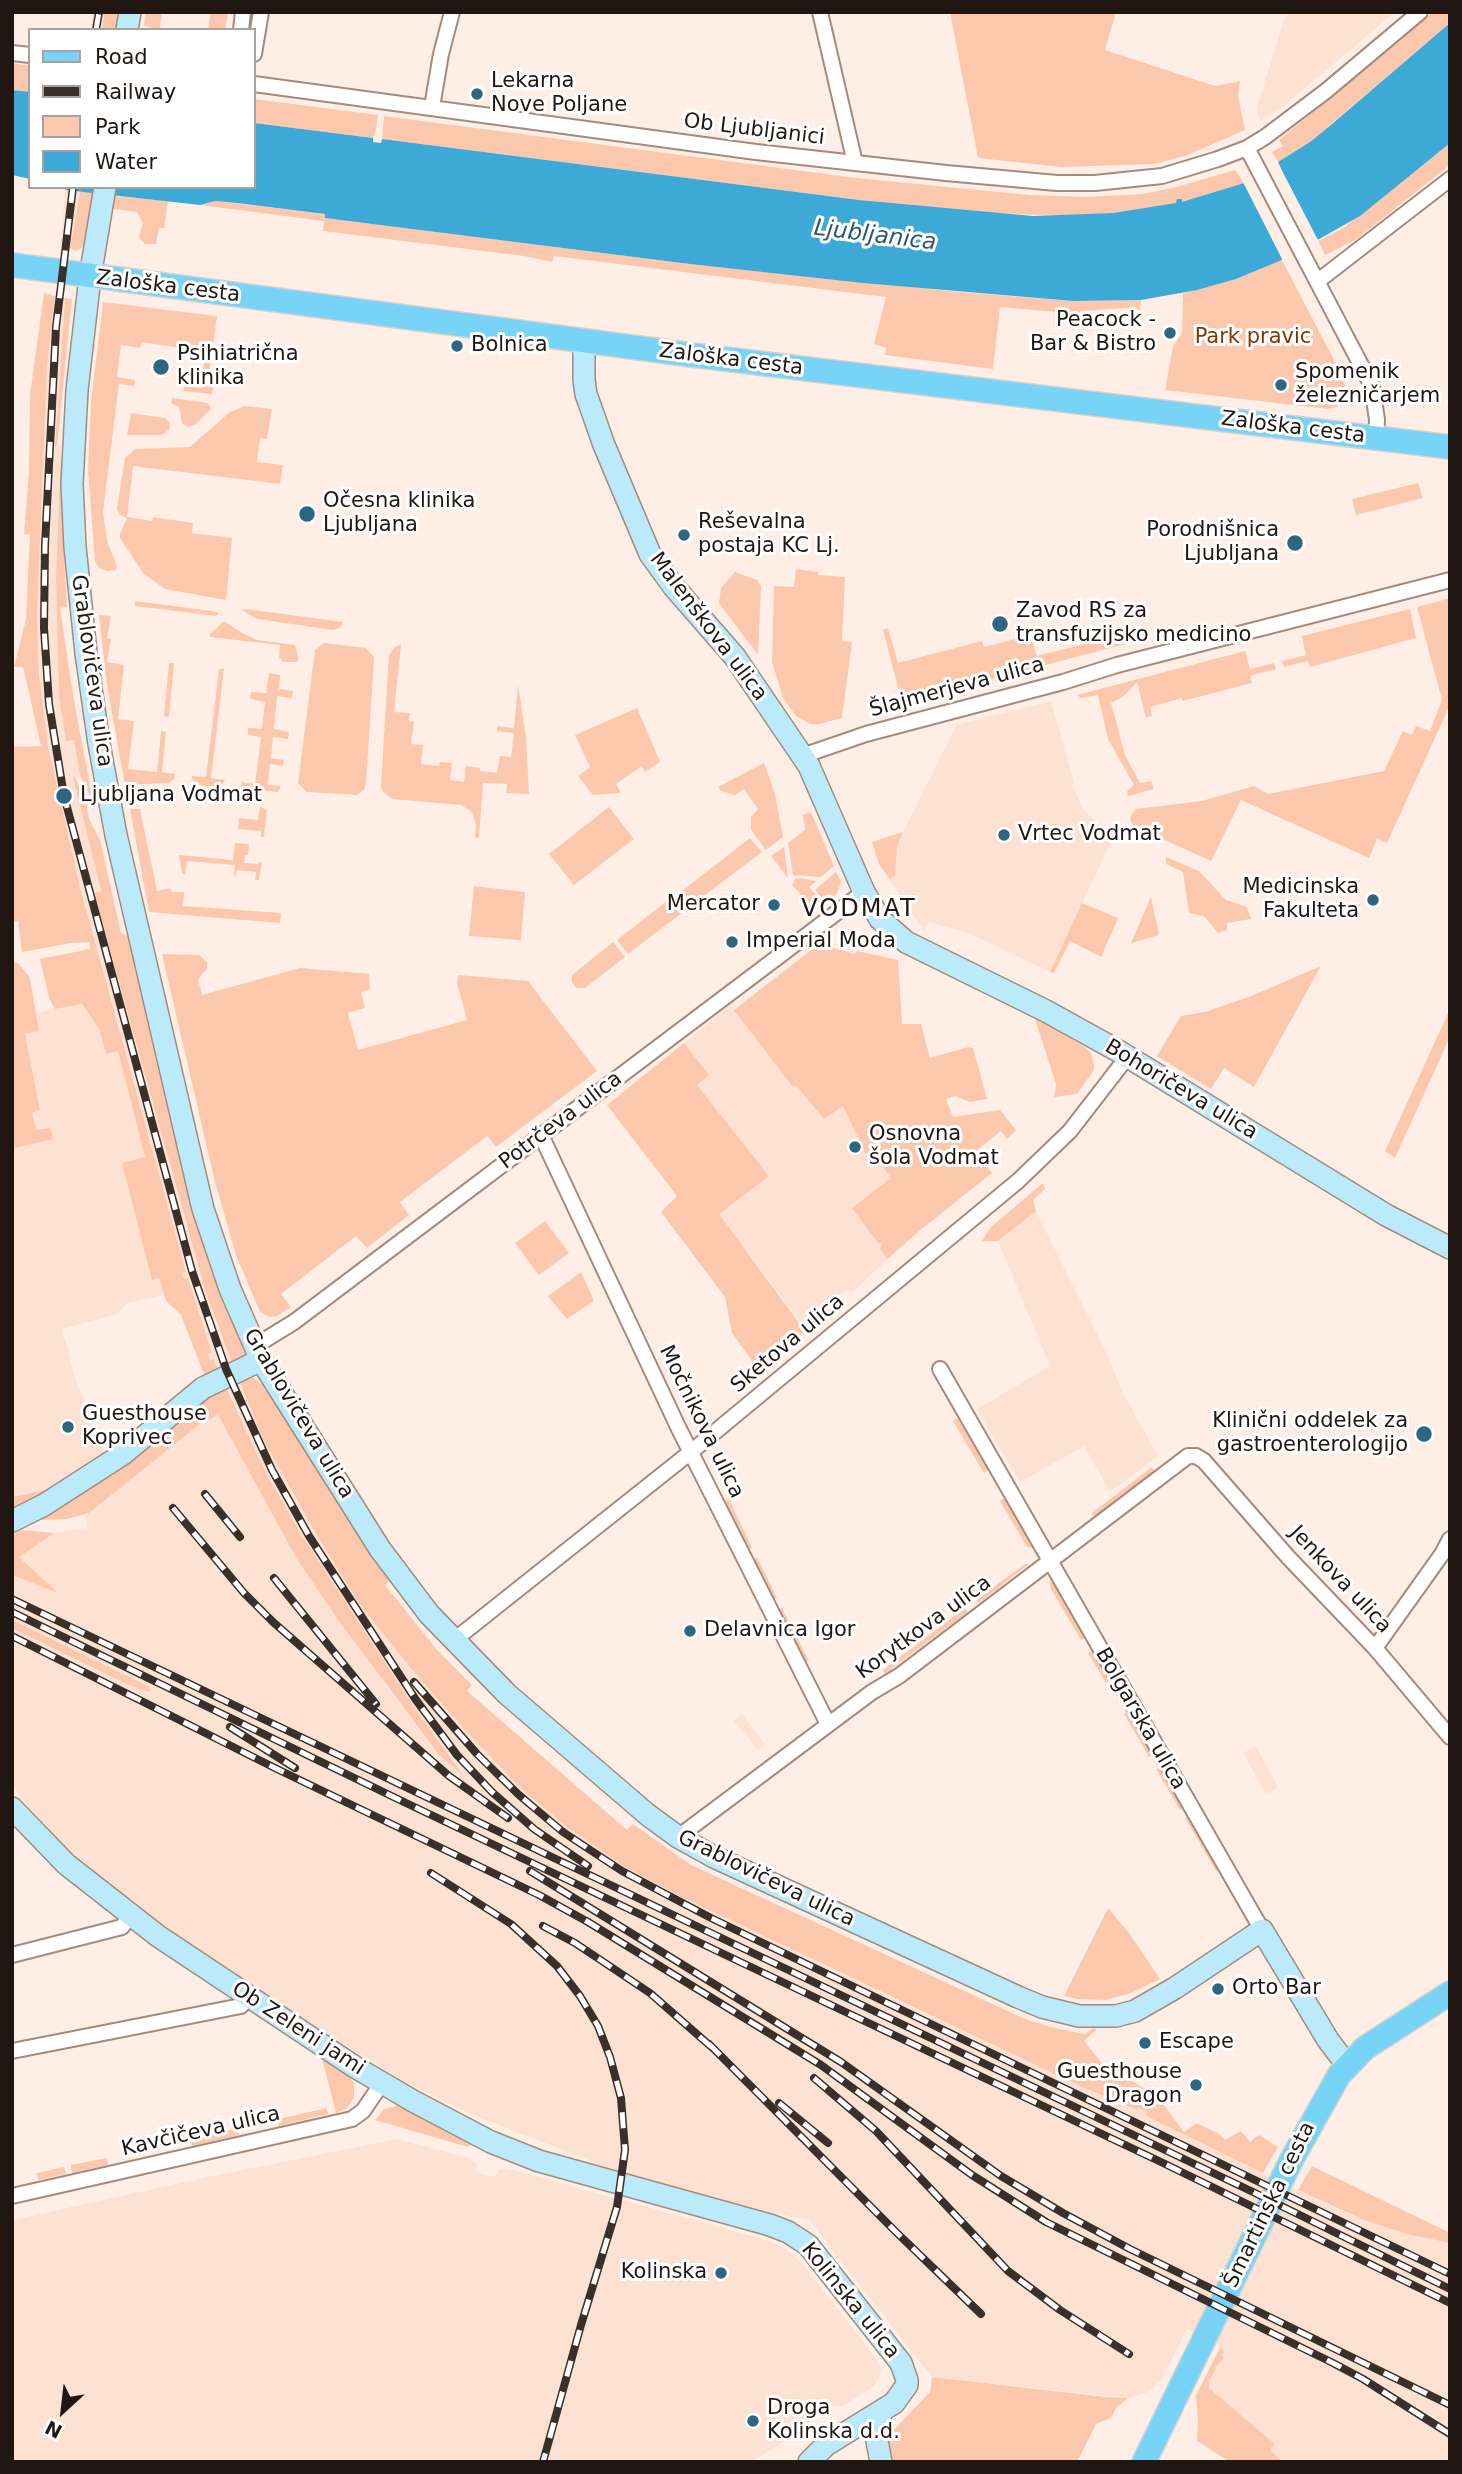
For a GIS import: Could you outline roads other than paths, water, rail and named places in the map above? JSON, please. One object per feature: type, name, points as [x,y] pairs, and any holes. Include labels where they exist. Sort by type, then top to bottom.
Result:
[{"type":"main road","name":"Zaloška cesta","points":[[12,265],[774,366],[1450,447]]},
{"type":"main road","name":"Šmartinska cesta","points":[[1144,2462],[1292,2158],[1311,2121],[1347,2065],[1365,2048],[1450,1993]]},
{"type":"street","points":[[256,42],[261,12]]},
{"type":"street","points":[[432,107],[441,54],[452,12]]},
{"type":"street","points":[[820,12],[855,163]]},
{"type":"street","name":"Ob Ljubljanici","points":[[256,84],[855,163],[1057,183],[1095,183],[1162,176],[1247,148],[1306,108],[1420,12]]},
{"type":"street","points":[[1247,148],[1372,386],[1377,420],[1376,438]]},
{"type":"street","points":[[1318,281],[1450,179]]},
{"type":"street","name":"Grablovičeva ulica","points":[[104,191],[90,277],[77,390],[72,484],[75,547],[92,701],[116,835],[203,1209],[230,1289],[258,1353],[380,1549],[408,1588],[453,1641],[527,1712],[678,1837],[826,1910],[1018,1997],[1069,2015],[1107,2017],[1135,2011],[1262,1930]]},
{"type":"street","name":"Malenškova ulica","points":[[584,341],[586,394],[604,445],[650,554],[674,587],[735,657],[802,756],[818,783],[864,892]]},
{"type":"street","name":"Šlajmerjeva ulica","points":[[802,756],[866,734],[1117,665],[1450,580]]},
{"type":"street","name":"Potrčeva ulica","points":[[12,1521],[44,1505],[122,1454],[203,1388],[258,1353],[293,1322],[864,892]]},
{"type":"street","name":"Bohoričeva ulica","points":[[864,892],[880,919],[906,942],[1046,1011],[1128,1056],[1385,1215],[1450,1248]]},
{"type":"street","name":"Sketova ulica","points":[[453,1641],[692,1451],[1038,1163],[1084,1116],[1128,1056]]},
{"type":"street","name":"Močnikova ulica","points":[[541,1135],[679,1429],[828,1724]]},
{"type":"street","name":"Bolgarska ulica","points":[[940,1369],[1262,1930],[1328,2040],[1347,2065]]},
{"type":"street","name":"Korytkova ulica","points":[[678,1837],[828,1724],[908,1669],[1188,1456],[1196,1456]]},
{"type":"street","name":"Jenkova ulica","points":[[1196,1456],[1204,1461],[1297,1567],[1375,1648],[1450,1737]]},
{"type":"street","points":[[1375,1648],[1450,1539]]},
{"type":"street","name":"Ob Zeleni jami","points":[[12,1808],[126,1922],[382,2083],[492,2142],[539,2161],[622,2185]]},
{"type":"street","points":[[12,1955],[126,1922]]},
{"type":"street","points":[[12,2051],[242,2007],[248,1997]]},
{"type":"street","name":"Kavčičeva ulica","points":[[12,2196],[334,2124],[360,2114],[382,2083]]},
{"type":"street","name":"Kolinska ulica","points":[[622,2185],[788,2232],[808,2245],[901,2363],[906,2375],[906,2385],[899,2398],[826,2445],[808,2462]]},
{"type":"street","points":[[881,2412],[877,2441],[881,2462]]},
{"type":"water","name":"Ljubljanica","points":[[1450,23],[1450,143],[1360,216],[1282,260],[1236,279],[1197,290],[1141,300],[1073,301],[863,283],[325,218],[325,214],[237,203],[215,201],[200,205],[65,189],[256,189],[256,123],[373,138],[373,142],[381,143],[382,139],[859,200],[1033,216],[1113,213],[1176,203],[1177,199],[1182,199],[1182,202],[1244,183],[1248,191],[1283,173],[1278,162],[1332,124]]},
{"type":"water","points":[[12,90],[28,92],[28,179],[12,175]]},
{"type":"railway","points":[[96,28],[99,12]]},
{"type":"railway","points":[[73,189],[56,327],[45,545],[44,628],[49,704],[64,796],[192,1271],[226,1369],[272,1470],[309,1536],[416,1700],[457,1755],[492,1792],[534,1829],[588,1866]]},
{"type":"railway","points":[[205,1494],[240,1537]]},
{"type":"railway","points":[[173,1508],[244,1593],[273,1622],[449,1776],[508,1818]]},
{"type":"railway","points":[[274,1578],[376,1704]]},
{"type":"railway","points":[[12,1599],[1253,2192],[1450,2289]]},
{"type":"railway","points":[[12,1612],[1450,2303]]},
{"type":"railway","points":[[12,1636],[279,1770],[539,1895],[588,1922],[821,2065],[972,2175],[1046,2222],[1333,2363],[1450,2434]]},
{"type":"railway","points":[[414,1682],[477,1754],[519,1795],[563,1832],[622,1871],[711,1918],[1450,2274]]},
{"type":"railway","points":[[230,1727],[295,1768]]},
{"type":"railway","points":[[530,1871],[841,2062],[1001,2176],[1063,2213],[1130,2249],[1450,2405]]},
{"type":"railway","points":[[431,1873],[511,1924],[557,1966],[598,2026],[621,2098],[625,2150],[617,2207],[543,2462]]},
{"type":"railway","points":[[543,1926],[575,1943],[650,1993],[715,2050]]},
{"type":"railway","points":[[709,2044],[981,2314]]},
{"type":"railway","points":[[814,2078],[876,2131],[1008,2271],[1060,2310],[1129,2354]]},
{"type":"railway","points":[[779,2103],[828,2143]]},
{"type":"place","name":"Lekarna Nove Poljane","points":[[477,94]]},
{"type":"place","name":"Peacock - Bar & Bistro","points":[[1170,333]]},
{"type":"place","name":"Bolnica","points":[[457,346]]},
{"type":"place","name":"Psihiatrična klinika","points":[[161,367]]},
{"type":"place","name":"Spomenik železničarjem","points":[[1281,385]]},
{"type":"place","name":"Očesna klinika Ljubljana","points":[[307,514]]},
{"type":"place","name":"Reševalna postaja KC Lj.","points":[[684,535]]},
{"type":"place","name":"Porodnišnica Ljubljana","points":[[1295,543]]},
{"type":"place","name":"Zavod RS za transfuzijsko medicino","points":[[1000,624]]},
{"type":"place","name":"Ljubljana Vodmat","points":[[64,796]]},
{"type":"place","name":"Vrtec Vodmat","points":[[1004,835]]},
{"type":"place","name":"Medicinska Fakulteta","points":[[1373,900]]},
{"type":"place","name":"Mercator","points":[[774,905]]},
{"type":"place","name":"Imperial Moda","points":[[732,942]]},
{"type":"place","name":"Osnovna šola Vodmat","points":[[855,1147]]},
{"type":"place","name":"Guesthouse Koprivec","points":[[68,1427]]},
{"type":"place","name":"Klinični oddelek za gastroenterologijo","points":[[1424,1434]]},
{"type":"place","name":"Delavnica Igor","points":[[690,1631]]},
{"type":"place","name":"Orto Bar","points":[[1218,1989]]},
{"type":"place","name":"Escape","points":[[1145,2043]]},
{"type":"place","name":"Guesthouse Dragon","points":[[1196,2085]]},
{"type":"place","name":"Kolinska","points":[[721,2273]]},
{"type":"place","name":"Droga Kolinska d.d.","points":[[753,2421]]},
{"type":"district","name":"VODMAT","points":[[859,910]]},
{"type":"park label","name":"Park pravic","points":[[1253,338]]}]
